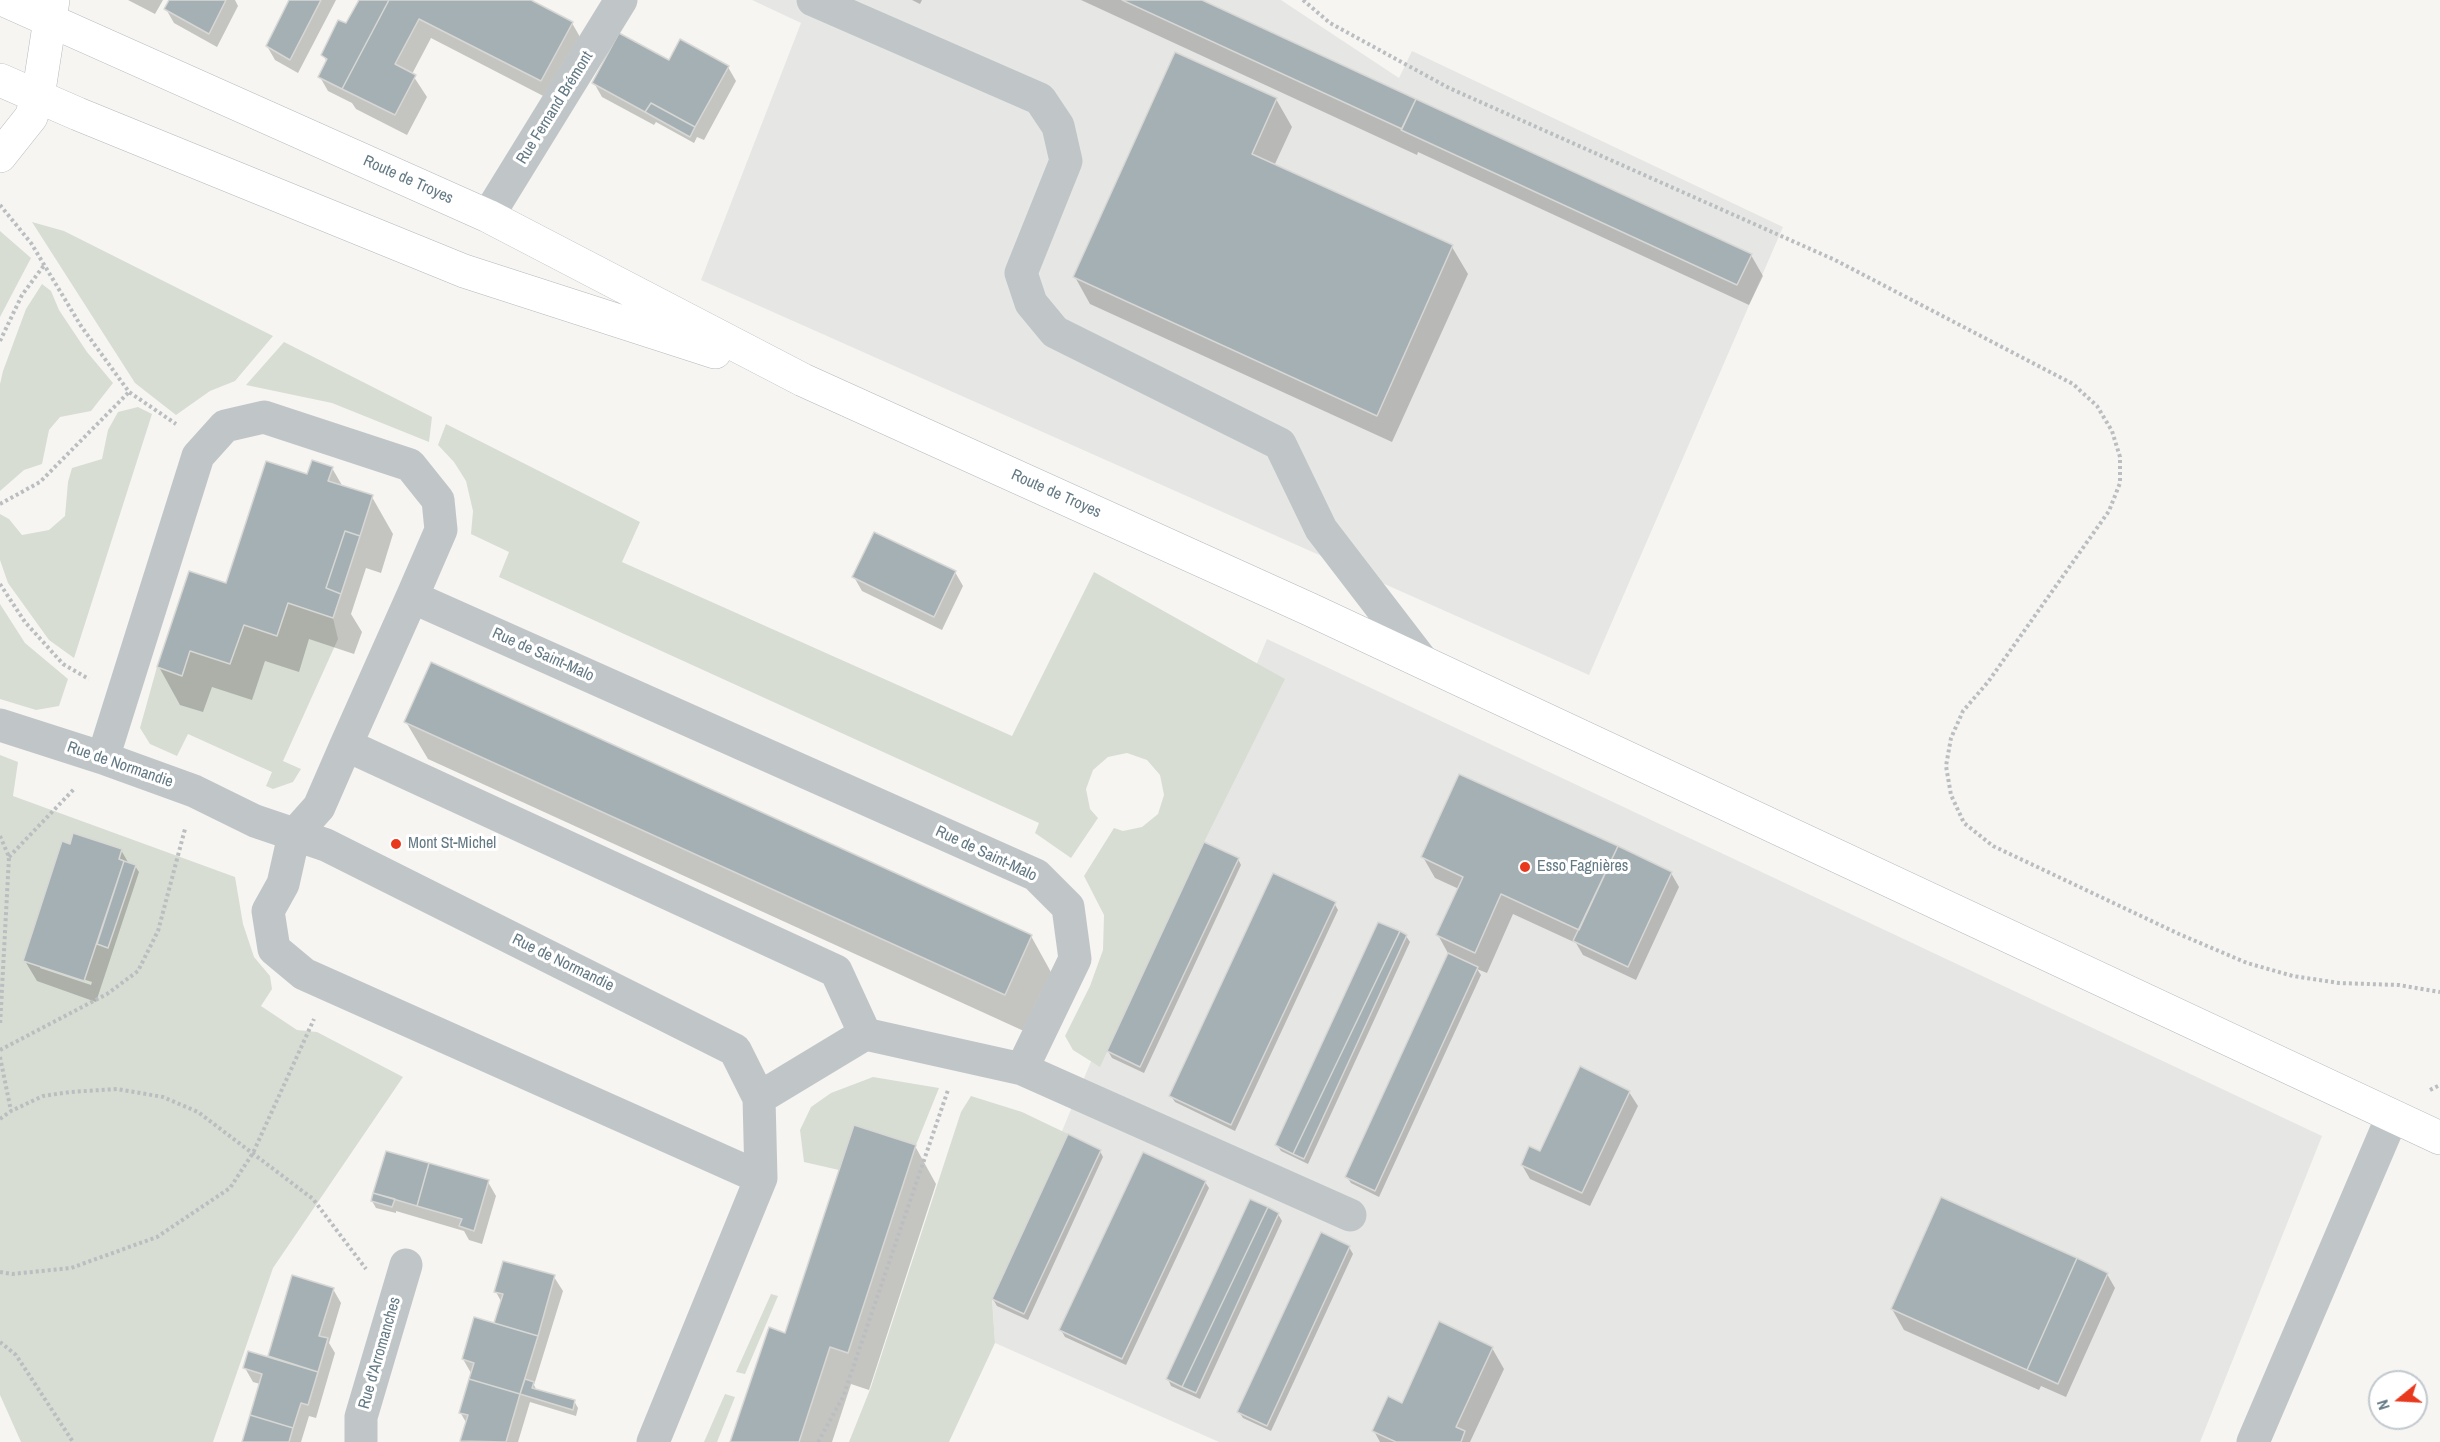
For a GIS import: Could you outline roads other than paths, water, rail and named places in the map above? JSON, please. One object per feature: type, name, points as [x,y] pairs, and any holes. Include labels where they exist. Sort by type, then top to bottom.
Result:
[{"type":"main road","name":"Route de Troyes","points":[[4,0],[51,10],[488,216],[803,380],[1309,609],[2440,1138]]},
{"type":"main road","points":[[0,156],[31,117],[38,97],[51,10]]},
{"type":"main road","name":"Route de Troyes","points":[[0,80],[464,271],[803,380]]},
{"type":"street","name":"Rue Fernand Brémont","points":[[488,216],[621,0]]},
{"type":"street","points":[[813,0],[1040,99],[1058,126],[1065,161],[1022,273],[1031,303],[1055,332],[1281,444],[1321,529],[1423,662]]},
{"type":"street","points":[[104,758],[198,456],[225,426],[264,417],[410,465],[438,500],[441,530],[319,807],[294,835],[283,884],[268,911],[274,949],[304,974],[329,986],[761,1178]]},
{"type":"street","name":"Rue de Saint-Malo","points":[[412,597],[1036,875],[1068,907],[1075,959],[1022,1069]]},
{"type":"street","name":"Rue de Normandie","points":[[0,725],[104,758],[195,791],[255,821],[336,850],[735,1050],[759,1098],[761,1178],[653,1442]]},
{"type":"street","points":[[346,745],[836,971],[865,1034]]},
{"type":"street","points":[[759,1098],[865,1034],[1022,1069],[1350,1215]]},
{"type":"street","points":[[2253,1442],[2392,1117]]},
{"type":"street","name":"Rue d'Arromanches","points":[[361,1442],[361,1417],[406,1265]]},
{"type":"place","name":"Mont St-Michel","points":[[396,844]]},
{"type":"place","name":"Esso Fagnières","points":[[1525,867]]}]
